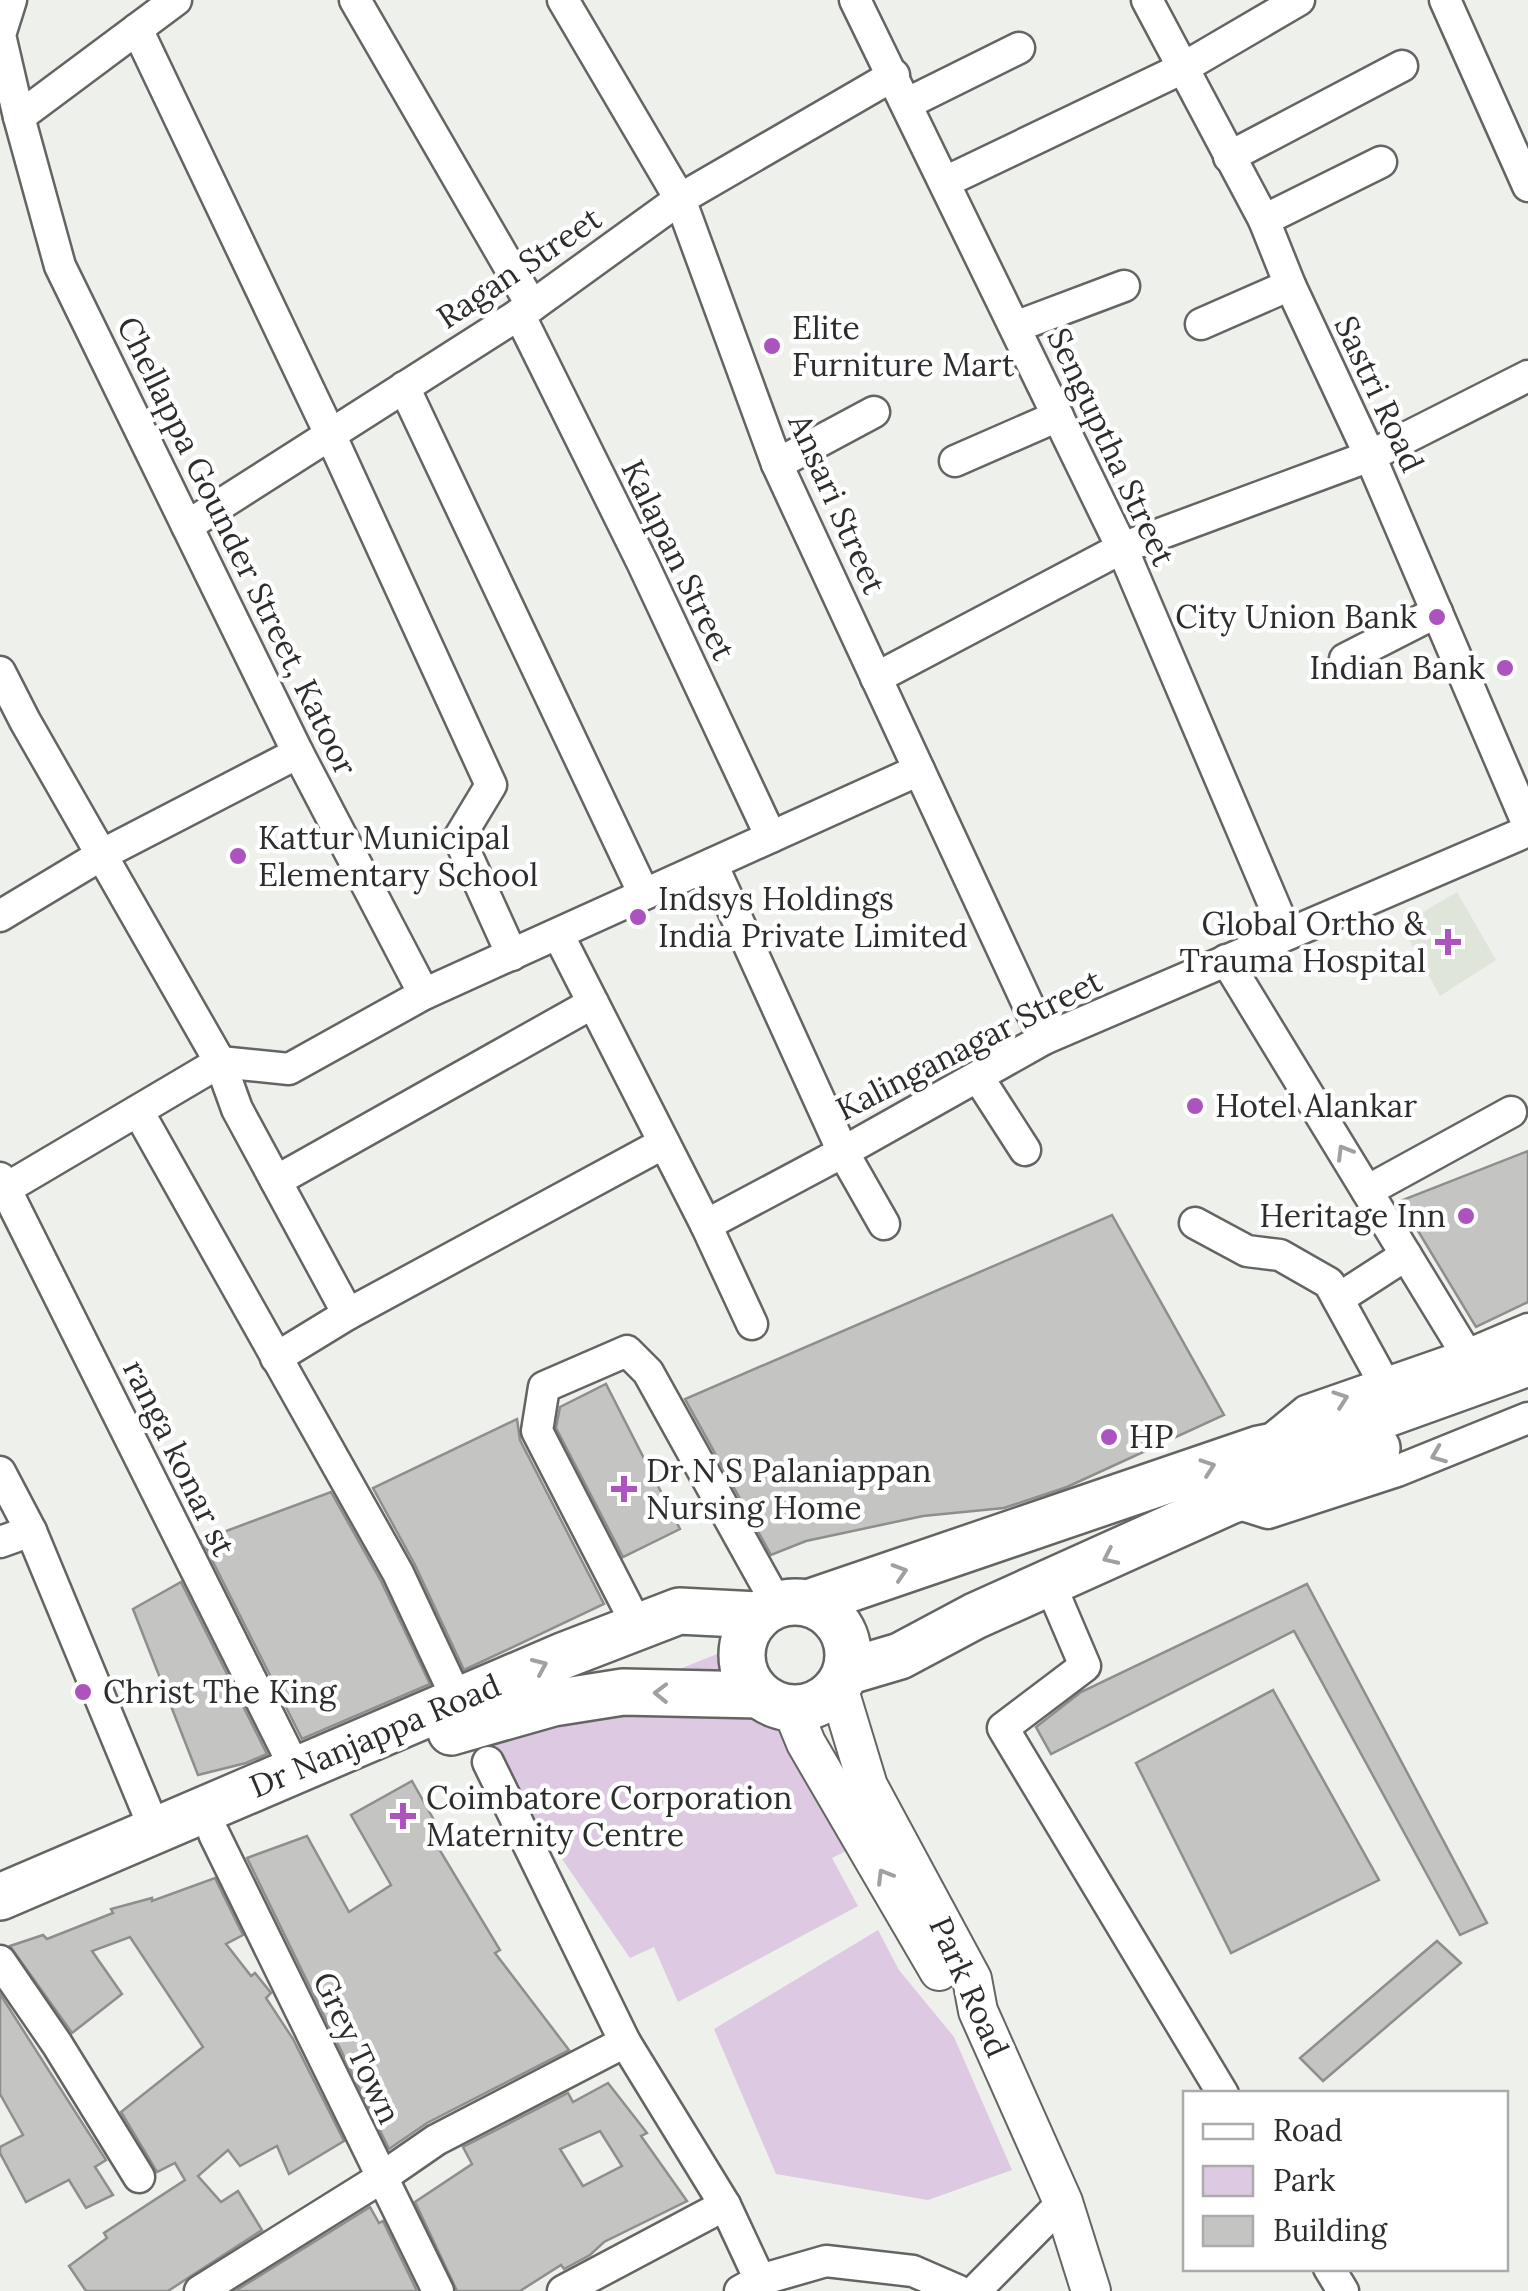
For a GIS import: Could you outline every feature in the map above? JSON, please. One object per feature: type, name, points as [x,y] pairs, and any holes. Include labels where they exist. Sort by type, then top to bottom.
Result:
[{"type":"highway","points":[[842,1680],[848,1654],[846,1637],[837,1621],[824,1610],[781,1607],[747,1629],[742,1664],[748,1681],[775,1702],[809,1707],[825,1700],[842,1680],[900,1656],[975,1616],[1230,1502],[1334,1448],[1528,1364]]},
{"type":"highway","points":[[1259,1450],[1334,1448],[1528,1391]]},
{"type":"highway","name":"Dr Nanjappa Road","points":[[0,1922],[214,1834],[402,1739],[458,1702],[679,1611],[781,1607],[1259,1450]]},
{"type":"highway","name":"Dr Nanjappa Road","points":[[0,1897],[296,1770],[402,1739],[552,1702],[623,1692],[775,1702]]},
{"type":"main road","name":"Park Road","points":[[842,1680],[868,1786],[972,1979],[978,2012],[1063,2202],[1091,2291]]},
{"type":"main road","points":[[775,1702],[806,1743],[952,1993],[978,2012]]},
{"type":"street","name":"Chellappa Gounder Street, Katoor","points":[[12,0],[0,35],[60,266],[298,753],[424,994]]},
{"type":"street","points":[[18,116],[176,0]]},
{"type":"street","points":[[354,0],[525,310]]},
{"type":"street","name":"Ansari Street","points":[[563,0],[680,199],[777,464],[1044,1040]]},
{"type":"street","name":"Senguptha Street","points":[[855,0],[1122,548],[1286,933]]},
{"type":"street","name":"Sastri Road","points":[[1147,0],[1264,220],[1370,456],[1528,828]]},
{"type":"street","points":[[945,182],[1181,69],[1299,0]]},
{"type":"street","points":[[1444,0],[1528,186]]},
{"type":"street","points":[[137,29],[330,434],[491,785],[459,838],[512,954]]},
{"type":"street","points":[[908,103],[1019,48]]},
{"type":"street","points":[[1229,157],[1402,66]]},
{"type":"street","name":"Ragan Street","points":[[187,526],[525,310],[680,199],[894,75]]},
{"type":"street","points":[[1264,220],[1381,162]]},
{"type":"street","points":[[1200,324],[1290,285]]},
{"type":"street","points":[[1015,326],[1124,286]]},
{"type":"street","name":"Kalapan Street","points":[[525,310],[770,837]]},
{"type":"street","points":[[876,678],[1122,548],[1370,456],[1528,376]]},
{"type":"street","points":[[404,387],[644,894]]},
{"type":"street","points":[[777,464],[874,412]]},
{"type":"street","points":[[955,460],[1058,416]]},
{"type":"street","points":[[1345,659],[1437,612]]},
{"type":"street","points":[[0,672],[220,1062],[237,1109],[348,1314]]},
{"type":"street","points":[[0,916],[104,854],[298,753]]},
{"type":"street","points":[[2,1186],[220,1062],[288,1069],[424,994],[919,770]]},
{"type":"street","name":"Kalinganagar Street","points":[[712,864],[843,1152],[1044,1040],[1528,828]]},
{"type":"street","points":[[558,934],[752,1324]]},
{"type":"street","points":[[1226,960],[1467,1355]]},
{"type":"street","points":[[276,1181],[593,1003]]},
{"type":"street","points":[[978,1076],[1025,1150]]},
{"type":"street","points":[[138,1110],[398,1573],[458,1702]]},
{"type":"street","points":[[1367,1191],[1511,1112]]},
{"type":"street","points":[[276,1358],[348,1314],[664,1143]]},
{"type":"street","points":[[706,1225],[843,1152],[884,1224]]},
{"type":"street","name":"ranga konar st","points":[[2,1186],[296,1770]]},
{"type":"street","points":[[1195,1223],[1248,1251],[1280,1254],[1329,1283],[1384,1384]]},
{"type":"street","points":[[1338,1299],[1406,1255]]},
{"type":"street","name":"Dr Nanjappa Road","points":[[1259,1450],[1306,1410],[1467,1355],[1528,1329]]},
{"type":"street","points":[[638,1627],[537,1431],[544,1387],[627,1351],[648,1372],[781,1607]]},
{"type":"street","points":[[1230,1502],[1268,1513],[1397,1472],[1528,1418]]},
{"type":"street","points":[[0,1472],[30,1531],[155,1830]]},
{"type":"street","points":[[0,1542],[30,1531]]},
{"type":"street","points":[[1050,1584],[1085,1666],[1003,1728],[1221,2091]]},
{"type":"street","points":[[488,1762],[625,2042],[724,2206],[750,2286],[826,2262],[913,2271],[958,2291]]},
{"type":"street","name":"Grey Town","points":[[214,1834],[438,2291]]},
{"type":"street","points":[[0,1961],[58,2044],[139,2177]]},
{"type":"street","points":[[200,2291],[436,2140],[625,2042]]},
{"type":"street","points":[[974,2291],[1063,2202]]},
{"type":"street","points":[[563,2291],[724,2206]]},
{"type":"shaded area","name":"Global Ortho & Trauma Hospital","points":[[1457,892],[1496,960],[1440,996],[1401,925]]},
{"type":"green space","points":[[732,1648],[762,1678],[858,1845],[832,1858],[858,1906],[678,2002],[654,1947],[630,1958],[485,1747]]},
{"type":"green space","points":[[878,1930],[899,1970],[954,2037],[1012,2170],[928,2200],[776,2174],[714,2029]]},
{"type":"building","points":[[1528,1151],[1528,1302],[1476,1327],[1400,1201]]},
{"type":"building","points":[[1112,1215],[1224,1415],[1067,1487],[1004,1508],[923,1516],[806,1541],[771,1555],[685,1399]]},
{"type":"building","points":[[606,1384],[680,1529],[623,1557],[556,1428],[560,1407]]},
{"type":"building","points":[[517,1419],[520,1440],[604,1604],[464,1670],[415,1565],[373,1488]]},
{"type":"building","points":[[331,1492],[381,1581],[430,1684],[302,1739],[202,1540]]},
{"type":"building","points":[[181,1582],[267,1754],[198,1775],[133,1609]]},
{"type":"building","points":[[1307,1584],[1487,1923],[1460,1935],[1294,1631],[1051,1754],[1036,1727],[1081,1692]]},
{"type":"building","points":[[1273,1690],[1379,1880],[1231,1953],[1136,1763]]},
{"type":"building","points":[[412,1781],[439,1829],[430,1834],[500,1950],[495,1953],[569,2050],[427,2123],[389,2149],[247,1858],[307,1836],[349,1912],[391,1885],[351,1815]]},
{"type":"building","points":[[215,1878],[243,1935],[226,1944],[251,1976],[255,1973],[271,1993],[266,1998],[293,2039],[344,2141],[289,2174],[277,2146],[240,2166],[228,2150],[198,2176],[221,2202],[238,2191],[262,2230],[168,2291],[86,2291],[69,2266],[107,2238],[104,2233],[185,2180],[175,2163],[157,2172],[121,2112],[203,2047],[130,1937],[92,1951],[122,1994],[72,2033],[10,1946],[43,1935],[47,1939],[113,1913],[111,1909],[152,1901]]},
{"type":"building","points":[[1437,1941],[1461,1963],[1323,2081],[1300,2058]]},
{"type":"building","points":[[0,1994],[106,2160],[95,2167],[113,2195],[86,2208],[69,2180],[26,2202],[0,2153],[0,2147],[23,2135],[0,2094]]},
{"type":"building","points":[[608,2083],[647,2133],[641,2136],[687,2201],[604,2242],[564,2269],[561,2265],[520,2291],[457,2291],[415,2202],[472,2164],[463,2147],[568,2093],[573,2102]],"holes":[[[600,2131],[622,2166],[583,2186],[560,2149]]]},
{"type":"building","points":[[370,2207],[379,2223],[383,2221],[417,2291],[235,2291]]},
{"type":"place","name":"Elite Furniture Mart","points":[[772,346]]},
{"type":"place","name":"City Union Bank","points":[[1437,617]]},
{"type":"place","name":"Indian Bank","points":[[1505,668]]},
{"type":"place","name":"Kattur Municipal Elementary School","points":[[238,856]]},
{"type":"place","name":"Indsys Holdings India Private Limited","points":[[638,917]]},
{"type":"place","name":"Global Ortho & Trauma Hospital","points":[[1448,942]]},
{"type":"place","name":"Hotel Alankar","points":[[1195,1106]]},
{"type":"place","name":"Heritage Inn","points":[[1466,1216]]},
{"type":"place","name":"HP","points":[[1109,1437]]},
{"type":"place","name":"Dr N S Palaniappan Nursing Home","points":[[624,1489]]},
{"type":"place","name":"Christ The King","points":[[83,1692]]},
{"type":"place","name":"Coimbatore Corporation Maternity Centre","points":[[403,1816]]}]
